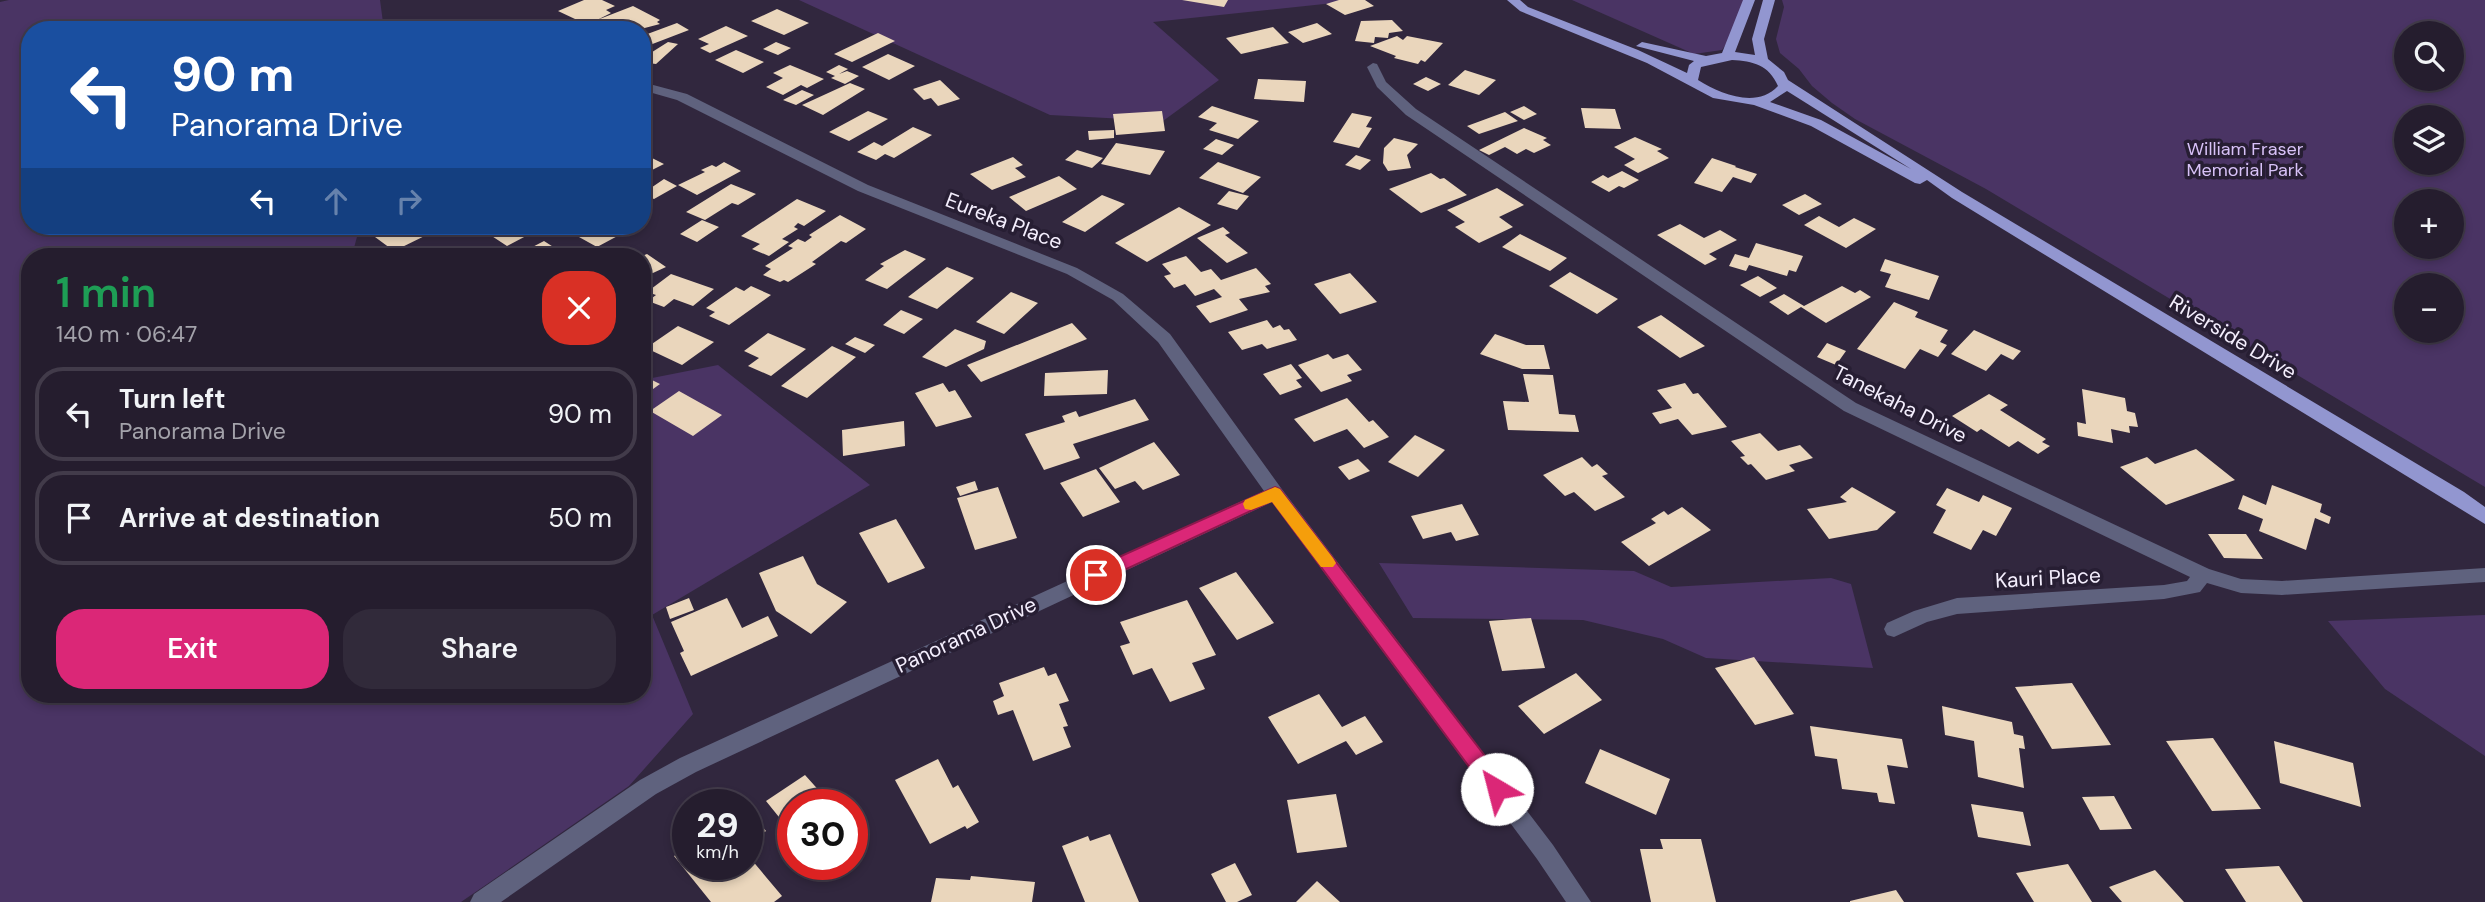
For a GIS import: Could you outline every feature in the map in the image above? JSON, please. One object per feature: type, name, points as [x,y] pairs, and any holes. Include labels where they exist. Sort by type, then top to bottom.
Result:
[{"type":"main road","points":[[1513,0],[1524,9],[1692,80],[1695,65],[1703,60]]},
{"type":"main road","points":[[1521,0],[1647,48],[1703,60],[1727,56],[1762,62],[1758,39],[1769,0]]},
{"type":"main road","points":[[1727,56],[1737,37],[1749,0]]},
{"type":"main road","name":"Riverside Drive","points":[[1762,62],[1776,71],[1784,83],[1834,118],[1924,170],[1957,195],[2446,490],[2485,517]]},
{"type":"main road","name":"Riverside Drive","points":[[1692,80],[1709,92],[1724,97],[1756,101],[1797,114],[1911,176],[1957,195]]},
{"type":"main road","points":[[1756,101],[1780,93],[1784,83]]},
{"type":"street","name":"Tanekaha Drive","points":[[1373,67],[1381,84],[1411,112],[1850,407],[2203,575],[2241,586],[2282,588],[2485,575]]},
{"type":"street","name":"Eureka Place","points":[[651,88],[682,97],[863,188],[1072,271],[1118,297],[1164,338],[1275,493]]},
{"type":"street","name":"Panorama Drive","points":[[482,902],[648,787],[698,759],[1275,493]]},
{"type":"street","points":[[1275,493],[1545,852],[1579,902]]},
{"type":"street","name":"Kauri Place","points":[[1894,629],[1921,616],[1957,606],[2164,592],[2193,587],[2203,575]]},
{"type":"green space","points":[[380,0],[383,21],[21,21],[21,235],[358,235],[354,248],[21,248],[21,703],[651,703],[651,378],[718,365],[870,485],[652,615],[693,714],[629,786],[461,902],[0,902],[0,2]]},
{"type":"green space","points":[[799,0],[1362,0],[1153,22],[1219,80],[1163,121],[1050,115]]},
{"type":"green space","points":[[1572,0],[1744,0],[1731,37],[1722,50],[1694,54]]},
{"type":"green space","name":"William Fraser Memorial Park","points":[[1782,0],[2485,0],[2485,487],[1986,189],[1855,119],[1812,86],[1799,69],[1780,53],[1776,39],[1784,7]]},
{"type":"green space","points":[[1379,563],[1634,571],[1671,587],[1831,578],[1851,584],[1873,668],[1706,658],[1663,639],[1583,620],[1413,618]]},
{"type":"green space","points":[[2485,615],[2485,756],[2385,689],[2328,621]]},
{"type":"building","points":[[584,0],[602,0],[615,6],[606,10],[611,13],[597,20],[633,6],[660,20],[657,22],[660,24],[651,26],[651,21],[569,21],[575,19],[558,11]]},
{"type":"building","points":[[1182,0],[1228,0],[1224,7]]},
{"type":"building","points":[[1339,0],[1365,0],[1374,6],[1345,15],[1326,4]]},
{"type":"building","points":[[777,9],[809,23],[784,35],[751,21]]},
{"type":"building","points":[[1392,20],[1403,31],[1389,33],[1388,38],[1375,37],[1374,43],[1355,41],[1361,21]]},
{"type":"building","points":[[677,23],[689,30],[651,45],[651,33]]},
{"type":"building","points":[[1317,23],[1332,34],[1303,43],[1288,32]]},
{"type":"building","points":[[726,26],[748,36],[710,53],[700,48],[709,44],[698,39]]},
{"type":"building","points":[[1273,27],[1289,43],[1241,54],[1226,38]]},
{"type":"building","points":[[878,33],[895,41],[852,62],[834,54]]},
{"type":"building","points":[[1397,36],[1403,40],[1407,36],[1443,43],[1425,62],[1421,60],[1418,64],[1394,58],[1396,56],[1370,46]]},
{"type":"building","points":[[668,42],[678,44],[656,64],[651,63],[651,53]]},
{"type":"building","points":[[776,42],[791,48],[778,55],[763,49]]},
{"type":"building","points":[[736,50],[764,62],[743,73],[715,60]]},
{"type":"building","points":[[888,54],[915,66],[889,80],[862,67]]},
{"type":"building","points":[[790,65],[824,79],[807,88],[801,85],[783,95],[766,87],[783,78],[773,73]]},
{"type":"building","points":[[839,65],[848,69],[839,74],[847,71],[859,76],[845,84],[831,78],[835,76],[826,72]]},
{"type":"building","points":[[1465,70],[1496,80],[1479,95],[1448,85]]},
{"type":"building","points":[[1426,77],[1441,84],[1428,91],[1413,84]]},
{"type":"building","points":[[1258,79],[1306,81],[1304,102],[1254,99]]},
{"type":"building","points":[[940,80],[960,99],[938,106],[931,98],[924,100],[913,89]]},
{"type":"building","points":[[850,83],[865,89],[823,115],[802,105]]},
{"type":"building","points":[[802,90],[814,95],[796,105],[783,100]]},
{"type":"building","points":[[1212,106],[1259,121],[1238,139],[1209,130],[1217,123],[1198,117]]},
{"type":"building","points":[[1524,106],[1537,114],[1524,120],[1510,112]]},
{"type":"building","points":[[1581,108],[1615,109],[1621,129],[1585,128]]},
{"type":"building","points":[[868,111],[888,119],[849,141],[829,132]]},
{"type":"building","points":[[1162,111],[1165,131],[1116,135],[1113,114]]},
{"type":"building","points":[[1505,112],[1518,121],[1479,134],[1467,126]]},
{"type":"building","points":[[1352,113],[1372,117],[1366,127],[1372,128],[1359,148],[1333,142]]},
{"type":"building","points":[[913,127],[932,135],[894,158],[885,154],[876,160],[857,152],[874,142],[882,146]]},
{"type":"building","points":[[1524,128],[1547,138],[1543,140],[1551,145],[1534,153],[1526,149],[1517,154],[1505,147],[1489,155],[1479,150]]},
{"type":"building","points":[[1114,130],[1114,138],[1089,140],[1088,131]]},
{"type":"building","points":[[1635,137],[1662,149],[1657,151],[1669,158],[1638,173],[1624,165],[1635,159],[1614,147]]},
{"type":"building","points":[[1394,138],[1418,144],[1407,155],[1411,168],[1388,171],[1383,163],[1384,148]]},
{"type":"building","points":[[1216,139],[1234,145],[1222,155],[1203,149]]},
{"type":"building","points":[[1116,143],[1165,151],[1150,175],[1101,164]]},
{"type":"building","points":[[1077,150],[1103,158],[1092,168],[1065,160]]},
{"type":"building","points":[[1356,155],[1371,160],[1360,170],[1345,165]]},
{"type":"building","points":[[1013,157],[1023,165],[1015,168],[1026,177],[992,190],[970,174]]},
{"type":"building","points":[[652,158],[664,164],[651,170]]},
{"type":"building","points":[[1712,158],[1757,174],[1751,183],[1733,177],[1722,192],[1694,183]]},
{"type":"building","points":[[724,162],[741,171],[697,195],[678,185],[705,172],[701,170]]},
{"type":"building","points":[[1218,162],[1261,177],[1243,193],[1199,178]]},
{"type":"building","points":[[1622,171],[1639,180],[1609,192],[1591,182],[1603,175],[1608,178]]},
{"type":"building","points":[[1431,173],[1440,179],[1444,178],[1467,195],[1421,213],[1389,189]]},
{"type":"building","points":[[1059,176],[1077,189],[1026,211],[1009,197]]},
{"type":"building","points":[[664,179],[677,186],[654,199],[651,198],[651,188]]},
{"type":"building","points":[[731,184],[756,194],[738,205],[732,203],[705,220],[686,212]]},
{"type":"building","points":[[1497,188],[1524,205],[1499,217],[1513,227],[1479,243],[1455,227],[1465,222],[1447,210]]},
{"type":"building","points":[[1229,191],[1249,196],[1237,210],[1217,204]]},
{"type":"building","points":[[1805,194],[1822,204],[1799,215],[1782,205]]},
{"type":"building","points":[[1102,195],[1125,204],[1085,232],[1062,222]]},
{"type":"building","points":[[797,199],[826,211],[804,226],[798,223],[794,227],[798,229],[782,239],[789,242],[769,256],[752,249],[760,244],[741,236]]},
{"type":"building","points":[[1179,207],[1211,225],[1147,262],[1115,243]]},
{"type":"building","points":[[840,215],[866,229],[846,243],[841,241],[812,262],[816,264],[788,282],[780,282],[763,275],[771,269],[765,266],[793,248],[788,246],[798,239],[805,242],[812,237],[809,235]]},
{"type":"building","points":[[1819,216],[1839,227],[1854,218],[1876,229],[1846,248],[1804,225]]},
{"type":"building","points":[[702,220],[719,227],[697,242],[680,234]]},
{"type":"building","points":[[1680,224],[1704,238],[1720,230],[1737,240],[1709,254],[1717,259],[1705,265],[1657,235]]},
{"type":"building","points":[[1223,227],[1230,233],[1225,235],[1248,253],[1227,263],[1197,238]]},
{"type":"building","points":[[1520,234],[1567,258],[1550,271],[1502,247]]},
{"type":"building","points":[[427,235],[400,248],[390,248],[375,237]]},
{"type":"building","points":[[490,235],[528,235],[507,246]]},
{"type":"building","points":[[575,235],[619,235],[597,247]]},
{"type":"building","points":[[544,241],[555,248],[531,248]]},
{"type":"building","points":[[1756,243],[1803,256],[1796,272],[1789,270],[1787,276],[1749,265],[1746,271],[1729,266],[1735,254],[1749,258]]},
{"type":"building","points":[[905,250],[926,259],[887,289],[865,280],[884,266],[880,264]]},
{"type":"building","points":[[1186,256],[1201,272],[1211,269],[1221,280],[1256,268],[1271,284],[1265,286],[1270,292],[1239,299],[1248,310],[1210,323],[1196,306],[1222,297],[1214,289],[1195,296],[1185,284],[1174,288],[1164,276],[1171,274],[1162,264]]},
{"type":"building","points":[[651,257],[666,267],[651,274]]},
{"type":"building","points":[[1885,259],[1939,276],[1929,300],[1885,287],[1891,274],[1880,271]]},
{"type":"building","points":[[947,267],[974,278],[937,309],[908,297]]},
{"type":"building","points":[[1570,272],[1618,299],[1597,314],[1549,286]]},
{"type":"building","points":[[1350,273],[1377,302],[1340,314],[1314,284]]},
{"type":"building","points":[[671,274],[714,289],[693,306],[674,299],[664,307],[651,302],[656,295],[651,293],[651,289]]},
{"type":"building","points":[[1758,276],[1777,288],[1760,297],[1740,285]]},
{"type":"building","points":[[751,286],[771,295],[729,325],[709,316],[715,312],[706,308],[736,287],[744,291]]},
{"type":"building","points":[[1842,286],[1855,293],[1860,290],[1871,297],[1826,323],[1801,307],[1788,315],[1769,302],[1784,294],[1804,306]]},
{"type":"building","points":[[1011,292],[1038,303],[1004,334],[976,322]]},
{"type":"building","points":[[1894,302],[1918,312],[1915,317],[1948,330],[1940,342],[1947,345],[1938,357],[1920,349],[1905,369],[1857,349]]},
{"type":"building","points":[[901,310],[923,319],[904,334],[883,325]]},
{"type":"building","points":[[1661,315],[1705,346],[1680,358],[1637,327]]},
{"type":"building","points":[[1267,320],[1273,328],[1280,325],[1284,330],[1289,329],[1297,340],[1267,349],[1262,344],[1242,350],[1228,332]]},
{"type":"building","points":[[1072,323],[1087,339],[981,382],[967,365]]},
{"type":"building","points":[[678,326],[714,342],[682,365],[651,350],[651,345]]},
{"type":"building","points":[[955,329],[986,341],[984,349],[946,367],[922,357]]},
{"type":"building","points":[[1974,330],[2021,351],[2013,360],[2001,354],[1986,371],[1951,354]]},
{"type":"building","points":[[768,333],[806,349],[771,376],[748,366],[759,358],[744,351]]},
{"type":"building","points":[[1495,334],[1526,345],[1544,345],[1550,369],[1522,369],[1480,354]]},
{"type":"building","points":[[855,337],[875,345],[865,353],[845,344]]},
{"type":"building","points":[[1827,343],[1846,351],[1836,365],[1817,357]]},
{"type":"building","points":[[832,346],[856,357],[807,398],[781,386]]},
{"type":"building","points":[[1328,354],[1333,359],[1348,354],[1362,370],[1347,375],[1352,381],[1321,392],[1298,365]]},
{"type":"building","points":[[1291,364],[1302,378],[1296,380],[1302,387],[1280,395],[1263,374]]},
{"type":"building","points":[[1108,370],[1107,394],[1044,396],[1045,373]]},
{"type":"building","points":[[1523,374],[1553,375],[1559,414],[1575,415],[1579,432],[1508,430],[1503,401],[1529,402]]},
{"type":"building","points":[[651,380],[660,384],[651,390]]},
{"type":"building","points":[[943,383],[949,392],[955,390],[972,417],[936,427],[915,393]]},
{"type":"building","points":[[1685,383],[1693,394],[1698,393],[1727,427],[1692,435],[1678,419],[1660,424],[1652,413],[1672,408],[1657,390]]},
{"type":"building","points":[[2082,389],[2125,398],[2127,411],[2135,413],[2138,427],[2129,426],[2130,433],[2111,429],[2113,443],[2078,436],[2077,422],[2086,424]]},
{"type":"building","points":[[679,391],[722,415],[693,436],[651,410]]},
{"type":"building","points":[[1989,394],[2008,405],[2000,410],[2046,439],[2042,442],[2050,446],[2038,454],[2018,441],[2009,447],[1981,429],[1977,432],[1952,416]]},
{"type":"building","points":[[1347,398],[1369,422],[1373,420],[1389,437],[1364,448],[1347,429],[1314,442],[1294,419]]},
{"type":"building","points":[[1135,399],[1149,420],[1073,444],[1080,458],[1044,470],[1025,434],[1065,422],[1062,416],[1076,411],[1079,417]]},
{"type":"building","points":[[904,421],[905,446],[843,456],[842,430]]},
{"type":"building","points":[[1760,433],[1778,451],[1800,445],[1813,458],[1789,465],[1795,471],[1766,480],[1740,457],[1745,456],[1731,441]]},
{"type":"building","points":[[1415,435],[1445,450],[1418,477],[1388,462]]},
{"type":"building","points":[[1154,442],[1180,475],[1143,490],[1135,481],[1115,489],[1099,468]]},
{"type":"building","points":[[2196,449],[2235,480],[2166,505],[2120,467],[2147,457],[2155,464]]},
{"type":"building","points":[[1582,457],[1592,467],[1597,464],[1608,474],[1602,476],[1625,497],[1595,511],[1574,492],[1565,496],[1543,475]]},
{"type":"building","points":[[1358,459],[1370,471],[1349,480],[1338,467]]},
{"type":"building","points":[[1096,469],[1120,502],[1083,517],[1060,483]]},
{"type":"building","points":[[975,481],[978,490],[960,496],[956,487]]},
{"type":"building","points":[[2272,485],[2322,504],[2320,512],[2331,517],[2329,524],[2315,518],[2306,550],[2259,531],[2263,519],[2238,509],[2243,495],[2266,505]]},
{"type":"building","points":[[998,487],[1017,538],[975,550],[957,498]]},
{"type":"building","points":[[1852,487],[1896,512],[1877,530],[1829,539],[1807,509],[1847,502],[1840,497]]},
{"type":"building","points":[[1947,488],[1979,502],[1983,495],[2012,508],[1996,536],[1983,530],[1971,550],[1933,533],[1946,510],[1936,505]]},
{"type":"building","points":[[1462,504],[1479,535],[1456,541],[1451,532],[1423,539],[1411,516]]},
{"type":"building","points":[[1682,507],[1711,530],[1649,566],[1621,542],[1656,523],[1651,519],[1664,511],[1668,515]]},
{"type":"building","points":[[896,519],[925,568],[888,583],[859,533]]},
{"type":"building","points":[[2208,534],[2246,534],[2263,559],[2224,558]]},
{"type":"building","points":[[803,556],[817,584],[847,602],[811,634],[776,611],[759,573]]},
{"type":"building","points":[[1236,572],[1274,623],[1237,640],[1199,588]]},
{"type":"building","points":[[689,598],[694,610],[670,619],[666,607]]},
{"type":"building","points":[[727,598],[742,628],[768,616],[778,636],[691,676],[680,653],[684,651],[671,622]]},
{"type":"building","points":[[1187,600],[1216,655],[1192,663],[1205,689],[1170,702],[1152,668],[1133,675],[1120,646],[1130,643],[1120,622]]},
{"type":"building","points":[[1531,618],[1545,668],[1502,671],[1489,621]]},
{"type":"building","points":[[1754,657],[1794,714],[1755,725],[1715,668]]},
{"type":"building","points":[[1044,667],[1048,676],[1056,673],[1069,701],[1059,704],[1068,726],[1063,727],[1071,747],[1033,761],[1013,710],[998,715],[993,701],[1004,696],[999,683]]},
{"type":"building","points":[[1576,673],[1602,700],[1544,734],[1518,706]]},
{"type":"building","points":[[2072,683],[2111,745],[2052,749],[2015,687]]},
{"type":"building","points":[[1319,694],[1342,727],[1365,716],[1383,742],[1356,755],[1346,741],[1298,764],[1268,717]]},
{"type":"building","points":[[1942,706],[2012,722],[2014,734],[2023,736],[2025,749],[2019,748],[2024,788],[1978,777],[1974,741],[1945,735]]},
{"type":"building","points":[[1810,726],[1902,739],[1908,768],[1887,765],[1895,804],[1879,802],[1877,793],[1842,789],[1837,759],[1815,756]]},
{"type":"building","points":[[2213,738],[2261,809],[2212,811],[2166,741]]},
{"type":"building","points":[[2274,741],[2353,763],[2361,807],[2280,783]]},
{"type":"building","points":[[1600,749],[1670,779],[1656,815],[1585,783]]},
{"type":"building","points":[[938,759],[953,788],[958,785],[979,822],[930,844],[895,780]]},
{"type":"building","points":[[805,775],[818,789],[784,789]]},
{"type":"building","points":[[777,794],[777,815],[766,801]]},
{"type":"building","points":[[1336,794],[1347,847],[1297,853],[1287,800]]},
{"type":"building","points":[[2114,796],[2132,829],[2100,830],[2082,797]]},
{"type":"building","points":[[1971,804],[2023,812],[2031,846],[1978,837]]},
{"type":"building","points":[[1110,834],[1139,902],[1085,902],[1062,846],[1088,836],[1090,841]]},
{"type":"building","points":[[1660,839],[1701,839],[1716,902],[1651,902],[1640,849],[1663,849]]},
{"type":"building","points":[[1235,863],[1252,895],[1237,902],[1226,902],[1211,874]]},
{"type":"building","points":[[2068,864],[2092,902],[2034,902],[2016,873]]},
{"type":"building","points":[[2279,866],[2303,902],[2246,902],[2225,869]]},
{"type":"building","points":[[2155,870],[2184,902],[2122,902],[2109,887]]},
{"type":"building","points":[[763,873],[782,896],[774,902],[711,902],[693,880],[763,880]]},
{"type":"building","points":[[971,876],[1035,882],[1032,902],[931,902],[936,878],[970,880]]},
{"type":"building","points":[[1317,881],[1340,902],[1296,902]]},
{"type":"building","points":[[1896,890],[1904,902],[1850,902],[1850,901]]},
{"type":"slow traffic","points":[[1251,504],[1275,493],[1327,563]]},
{"type":"route","points":[[1096,575],[1275,493],[1497,789]]}]
